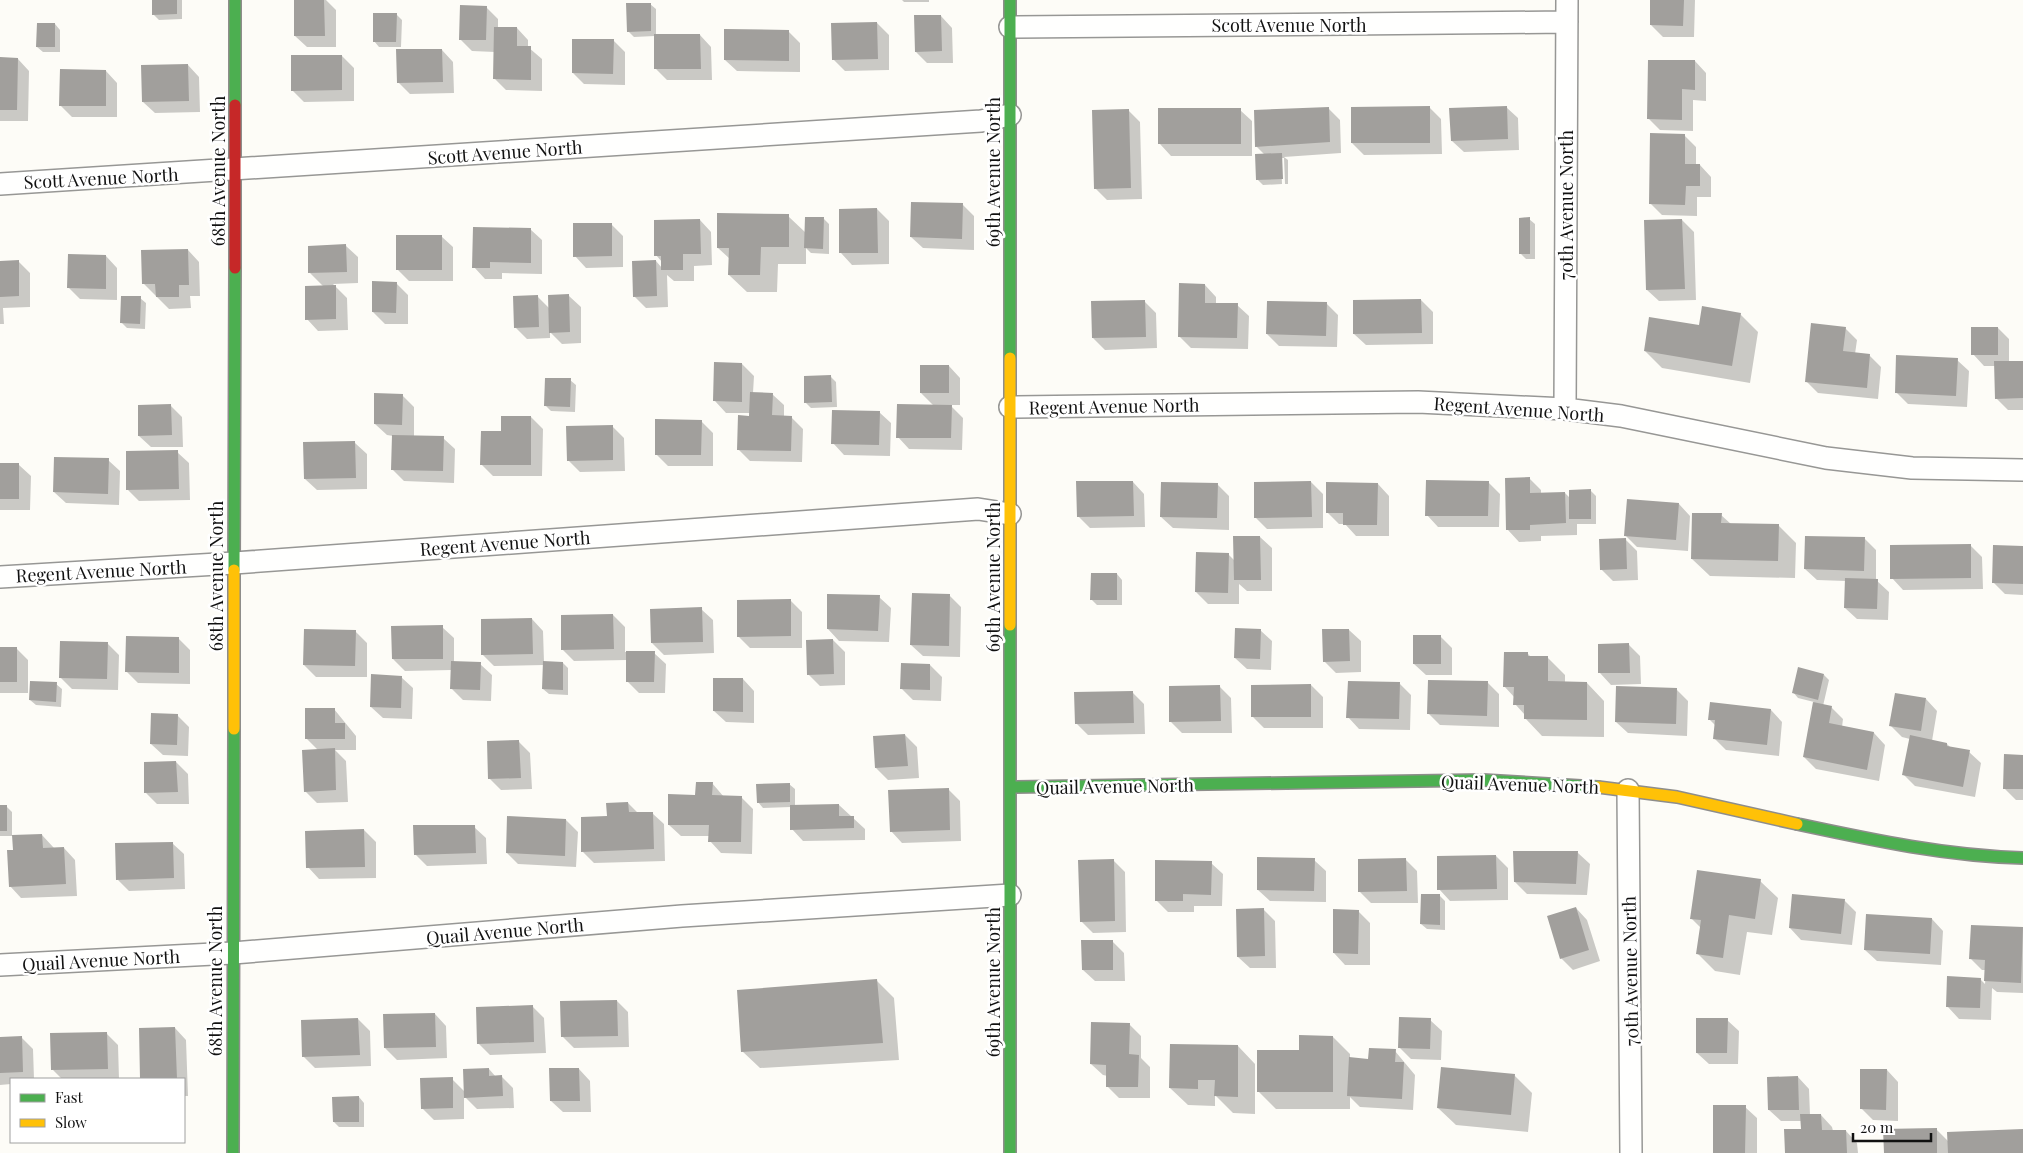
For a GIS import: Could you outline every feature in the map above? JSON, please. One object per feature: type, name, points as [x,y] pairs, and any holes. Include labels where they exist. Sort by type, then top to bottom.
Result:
[{"type":"street","name":"68th Avenue North","points":[[232,1153],[236,0]]},
{"type":"street","name":"69th Avenue North","points":[[1010,0],[1010,1153]]},
{"type":"street","name":"70th Avenue North","points":[[1565,409],[1567,0]]},
{"type":"street","name":"Scott Avenue North","points":[[1010,27],[1567,22]]},
{"type":"street","name":"Scott Avenue North","points":[[0,184],[971,121],[1010,115]]},
{"type":"street","name":"Regent Avenue North","points":[[1010,407],[1418,402],[1565,409],[1621,416],[1826,458],[1912,468],[2023,470]]},
{"type":"street","name":"Regent Avenue North","points":[[0,578],[234,563],[978,509],[1010,514]]},
{"type":"street","name":"Quail Avenue North","points":[[1010,787],[1483,780],[1580,785],[1677,797],[1897,846],[1983,857],[2023,858]]},
{"type":"street","name":"70th Avenue North","points":[[1628,790],[1632,1153]]},
{"type":"street","name":"Quail Avenue North","points":[[0,965],[233,953],[682,916],[1010,895]]},
{"type":"building","points":[[152,0],[177,0],[177,14],[152,15]]},
{"type":"building","points":[[294,0],[324,0],[325,36],[294,36]]},
{"type":"building","points":[[1650,0],[1684,0],[1683,26],[1650,25]]},
{"type":"building","points":[[626,3],[651,3],[651,31],[627,32]]},
{"type":"building","points":[[460,5],[487,6],[486,40],[459,40]]},
{"type":"building","points":[[373,13],[397,13],[396,42],[373,42]]},
{"type":"building","points":[[914,15],[941,15],[942,51],[915,52]]},
{"type":"building","points":[[877,22],[878,59],[832,60],[831,23]]},
{"type":"building","points":[[37,23],[55,23],[55,47],[36,47]]},
{"type":"building","points":[[494,27],[517,27],[517,46],[531,46],[531,80],[493,79]]},
{"type":"building","points":[[724,29],[789,30],[789,61],[724,60]]},
{"type":"building","points":[[654,34],[700,34],[701,69],[654,69]]},
{"type":"building","points":[[572,39],[614,39],[613,74],[572,73]]},
{"type":"building","points":[[396,49],[442,49],[443,82],[397,83]]},
{"type":"building","points":[[291,55],[342,55],[342,90],[291,91]]},
{"type":"building","points":[[0,57],[18,58],[17,110],[0,110]]},
{"type":"building","points":[[1648,60],[1695,60],[1695,90],[1682,89],[1682,120],[1647,119]]},
{"type":"building","points":[[188,64],[189,101],[142,102],[141,65]]},
{"type":"building","points":[[60,69],[106,70],[106,106],[59,106]]},
{"type":"building","points":[[1430,106],[1430,143],[1351,143],[1351,107]]},
{"type":"building","points":[[1507,106],[1508,139],[1451,141],[1449,108]]},
{"type":"building","points":[[1329,107],[1330,142],[1255,147],[1254,110]]},
{"type":"building","points":[[1158,108],[1241,108],[1241,144],[1158,144]]},
{"type":"building","points":[[1129,109],[1131,188],[1094,189],[1092,110]]},
{"type":"building","points":[[1650,133],[1685,134],[1685,164],[1700,164],[1700,186],[1686,186],[1685,205],[1649,204]]},
{"type":"building","points":[[1282,153],[1283,179],[1256,180],[1255,154]]},
{"type":"building","points":[[911,202],[963,203],[962,239],[910,237]]},
{"type":"building","points":[[877,208],[878,253],[839,253],[839,209]]},
{"type":"building","points":[[717,213],[789,214],[789,247],[761,247],[760,275],[728,275],[729,248],[717,248]]},
{"type":"building","points":[[805,217],[824,217],[823,249],[804,248]]},
{"type":"building","points":[[1530,217],[1530,254],[1519,254],[1519,218]]},
{"type":"building","points":[[700,219],[701,254],[683,254],[683,270],[661,270],[661,256],[654,256],[654,220]]},
{"type":"building","points":[[1682,219],[1685,289],[1646,290],[1644,220]]},
{"type":"building","points":[[573,223],[612,223],[612,256],[573,257]]},
{"type":"building","points":[[473,227],[531,228],[531,263],[490,262],[490,268],[472,268]]},
{"type":"building","points":[[396,235],[442,235],[442,270],[396,270]]},
{"type":"building","points":[[346,244],[347,272],[308,273],[308,246]]},
{"type":"building","points":[[188,249],[189,285],[179,285],[179,297],[156,297],[155,284],[142,284],[141,250]]},
{"type":"building","points":[[68,254],[106,255],[106,289],[67,288]]},
{"type":"building","points":[[19,260],[19,296],[0,297],[0,261]]},
{"type":"building","points":[[656,260],[657,296],[633,297],[632,261]]},
{"type":"building","points":[[372,281],[397,282],[396,313],[372,312]]},
{"type":"building","points":[[1179,283],[1205,284],[1205,303],[1238,303],[1237,338],[1178,337]]},
{"type":"building","points":[[336,285],[336,319],[305,320],[305,286]]},
{"type":"building","points":[[569,294],[570,332],[549,333],[548,295]]},
{"type":"building","points":[[538,295],[539,327],[514,328],[513,296]]},
{"type":"building","points":[[121,296],[141,296],[140,324],[120,323]]},
{"type":"building","points":[[1421,299],[1422,333],[1353,334],[1353,300]]},
{"type":"building","points":[[1145,300],[1146,337],[1092,338],[1091,301]]},
{"type":"building","points":[[1267,301],[1327,302],[1326,336],[1266,334]]},
{"type":"building","points":[[1702,306],[1741,313],[1732,366],[1644,351],[1649,317],[1699,325]]},
{"type":"building","points":[[1811,323],[1846,327],[1843,351],[1870,354],[1867,388],[1805,382]]},
{"type":"building","points":[[1971,327],[1998,327],[1998,355],[1971,355]]},
{"type":"building","points":[[1896,355],[1958,358],[1956,396],[1895,393]]},
{"type":"building","points":[[1994,361],[2023,361],[2023,398],[1995,399]]},
{"type":"building","points":[[714,362],[742,363],[742,402],[713,401]]},
{"type":"building","points":[[920,365],[949,365],[949,393],[920,393]]},
{"type":"building","points":[[831,375],[832,402],[804,403],[804,376]]},
{"type":"building","points":[[545,378],[571,378],[570,407],[544,406]]},
{"type":"building","points":[[750,392],[773,393],[772,415],[792,416],[791,451],[737,450],[738,415],[749,416]]},
{"type":"building","points":[[374,393],[403,394],[402,425],[374,424]]},
{"type":"building","points":[[171,404],[172,435],[138,436],[138,405]]},
{"type":"building","points":[[897,404],[952,405],[951,438],[896,438]]},
{"type":"building","points":[[832,410],[880,411],[879,445],[831,444]]},
{"type":"building","points":[[501,416],[531,416],[531,465],[480,465],[481,431],[501,431]]},
{"type":"building","points":[[655,419],[702,420],[701,455],[655,455]]},
{"type":"building","points":[[613,425],[613,460],[567,461],[566,426]]},
{"type":"building","points":[[392,435],[444,436],[443,471],[391,470]]},
{"type":"building","points":[[355,441],[356,478],[304,479],[303,442]]},
{"type":"building","points":[[178,450],[179,489],[126,490],[126,451]]},
{"type":"building","points":[[54,457],[109,458],[108,494],[53,492]]},
{"type":"building","points":[[0,463],[19,463],[19,499],[0,499]]},
{"type":"building","points":[[1530,477],[1530,493],[1565,492],[1566,523],[1530,525],[1530,530],[1506,530],[1505,478]]},
{"type":"building","points":[[1426,480],[1489,481],[1488,516],[1425,516]]},
{"type":"building","points":[[1076,481],[1133,481],[1134,516],[1077,517]]},
{"type":"building","points":[[1311,481],[1312,517],[1254,518],[1254,482]]},
{"type":"building","points":[[1161,482],[1218,483],[1217,518],[1160,517]]},
{"type":"building","points":[[1326,482],[1378,483],[1377,525],[1343,525],[1343,513],[1326,513]]},
{"type":"building","points":[[1591,489],[1591,519],[1569,519],[1569,490]]},
{"type":"building","points":[[1627,499],[1679,503],[1676,540],[1624,536]]},
{"type":"building","points":[[1692,513],[1722,513],[1721,523],[1779,524],[1778,561],[1691,559]]},
{"type":"building","points":[[1233,536],[1260,536],[1261,580],[1234,580]]},
{"type":"building","points":[[1805,536],[1865,537],[1864,571],[1804,569]]},
{"type":"building","points":[[1626,538],[1627,569],[1600,570],[1599,539]]},
{"type":"building","points":[[1971,544],[1971,578],[1890,579],[1890,545]]},
{"type":"building","points":[[1993,545],[2023,546],[2023,584],[1992,583]]},
{"type":"building","points":[[1196,552],[1229,553],[1228,593],[1195,592]]},
{"type":"building","points":[[1091,573],[1117,573],[1117,600],[1090,600]]},
{"type":"building","points":[[1845,578],[1878,579],[1877,609],[1844,608]]},
{"type":"building","points":[[912,593],[950,594],[949,646],[910,645]]},
{"type":"building","points":[[827,594],[880,595],[878,631],[827,629]]},
{"type":"building","points":[[791,599],[791,636],[737,637],[737,600]]},
{"type":"building","points":[[702,607],[703,642],[651,643],[650,609]]},
{"type":"building","points":[[613,614],[614,649],[561,650],[561,615]]},
{"type":"building","points":[[532,618],[533,654],[481,655],[481,619]]},
{"type":"building","points":[[443,625],[443,659],[392,659],[391,626]]},
{"type":"building","points":[[1235,628],[1261,629],[1260,659],[1234,658]]},
{"type":"building","points":[[304,629],[356,630],[355,666],[303,665]]},
{"type":"building","points":[[1322,629],[1349,629],[1350,661],[1323,662]]},
{"type":"building","points":[[1413,635],[1441,635],[1441,664],[1413,664]]},
{"type":"building","points":[[126,636],[179,637],[179,673],[125,672]]},
{"type":"building","points":[[833,639],[834,674],[807,675],[806,640]]},
{"type":"building","points":[[60,641],[108,642],[107,679],[59,678]]},
{"type":"building","points":[[1629,643],[1630,673],[1598,673],[1598,644]]},
{"type":"building","points":[[0,647],[17,647],[17,682],[0,682]]},
{"type":"building","points":[[626,651],[655,651],[654,682],[626,682]]},
{"type":"building","points":[[1504,652],[1528,652],[1528,656],[1548,656],[1548,681],[1587,682],[1587,720],[1524,719],[1524,705],[1513,705],[1514,687],[1503,687]]},
{"type":"building","points":[[451,661],[481,662],[480,690],[450,689]]},
{"type":"building","points":[[543,661],[563,662],[563,690],[542,689]]},
{"type":"building","points":[[901,663],[930,664],[930,690],[900,689]]},
{"type":"building","points":[[1798,667],[1824,674],[1818,700],[1792,693]]},
{"type":"building","points":[[371,674],[402,676],[401,708],[370,707]]},
{"type":"building","points":[[713,678],[743,678],[743,712],[713,711]]},
{"type":"building","points":[[1428,680],[1488,681],[1487,716],[1427,714]]},
{"type":"building","points":[[30,681],[57,682],[56,702],[29,700]]},
{"type":"building","points":[[1348,681],[1400,682],[1399,719],[1346,718]]},
{"type":"building","points":[[1311,684],[1311,717],[1251,717],[1251,685]]},
{"type":"building","points":[[1220,685],[1221,721],[1169,722],[1169,686]]},
{"type":"building","points":[[1616,686],[1677,688],[1676,724],[1615,722]]},
{"type":"building","points":[[1133,691],[1134,723],[1075,724],[1074,692]]},
{"type":"building","points":[[1895,693],[1926,698],[1921,731],[1889,726]]},
{"type":"building","points":[[1710,702],[1771,709],[1767,745],[1713,739],[1715,720],[1708,720]]},
{"type":"building","points":[[1813,702],[1832,706],[1829,723],[1874,732],[1867,770],[1803,757]]},
{"type":"building","points":[[305,708],[335,708],[335,723],[345,723],[345,739],[305,739]]},
{"type":"building","points":[[151,713],[178,714],[177,745],[150,744]]},
{"type":"building","points":[[905,734],[908,766],[875,768],[873,736]]},
{"type":"building","points":[[1910,735],[1947,743],[1947,746],[1970,750],[1963,787],[1902,775]]},
{"type":"building","points":[[519,740],[521,778],[488,779],[487,741]]},
{"type":"building","points":[[335,748],[336,790],[304,792],[302,750]]},
{"type":"building","points":[[2004,754],[2023,755],[2023,789],[2003,789]]},
{"type":"building","points":[[176,761],[178,792],[144,793],[144,762]]},
{"type":"building","points":[[696,782],[713,782],[712,795],[742,796],[741,842],[708,842],[709,825],[668,825],[668,794],[695,795]]},
{"type":"building","points":[[790,783],[790,802],[757,803],[756,784]]},
{"type":"building","points":[[949,788],[950,830],[890,832],[888,790]]},
{"type":"building","points":[[628,802],[629,812],[653,812],[654,849],[581,852],[581,817],[607,816],[606,803]]},
{"type":"building","points":[[839,804],[839,816],[854,816],[854,828],[790,830],[790,805]]},
{"type":"building","points":[[0,805],[7,805],[7,831],[0,831]]},
{"type":"building","points":[[507,816],[566,819],[565,856],[506,853]]},
{"type":"building","points":[[413,825],[475,825],[476,853],[414,855]]},
{"type":"building","points":[[364,829],[365,867],[306,868],[305,831]]},
{"type":"building","points":[[42,834],[43,848],[64,847],[66,884],[9,887],[7,850],[13,850],[12,835]]},
{"type":"building","points":[[173,842],[174,878],[116,880],[115,843]]},
{"type":"building","points":[[1513,851],[1578,851],[1576,884],[1514,882]]},
{"type":"building","points":[[1496,855],[1497,889],[1437,890],[1437,856]]},
{"type":"building","points":[[1257,857],[1315,858],[1314,891],[1257,890]]},
{"type":"building","points":[[1406,858],[1407,891],[1358,892],[1358,859]]},
{"type":"building","points":[[1114,859],[1115,921],[1080,922],[1078,860]]},
{"type":"building","points":[[1155,860],[1212,861],[1211,895],[1183,894],[1183,901],[1155,901]]},
{"type":"building","points":[[1697,870],[1761,879],[1755,919],[1729,915],[1723,958],[1696,954],[1701,920],[1690,919]]},
{"type":"building","points":[[1421,894],[1440,894],[1440,925],[1420,924]]},
{"type":"building","points":[[1792,894],[1845,899],[1841,934],[1789,928]]},
{"type":"building","points":[[1576,907],[1589,950],[1560,959],[1547,916]]},
{"type":"building","points":[[1264,908],[1265,956],[1237,957],[1236,909]]},
{"type":"building","points":[[1333,909],[1359,910],[1358,954],[1333,953]]},
{"type":"building","points":[[1866,914],[1932,918],[1930,954],[1864,950]]},
{"type":"building","points":[[1971,925],[2023,927],[2021,983],[1984,981],[1985,960],[1969,959]]},
{"type":"building","points":[[1081,940],[1113,940],[1113,970],[1082,970]]},
{"type":"building","points":[[1947,976],[1981,978],[1980,1008],[1946,1007]]},
{"type":"building","points":[[877,979],[883,1043],[741,1052],[737,990]]},
{"type":"building","points":[[617,1000],[618,1036],[561,1037],[560,1001]]},
{"type":"building","points":[[533,1005],[534,1042],[477,1044],[476,1007]]},
{"type":"building","points":[[435,1013],[436,1047],[384,1048],[383,1014]]},
{"type":"building","points":[[1399,1017],[1431,1018],[1430,1049],[1398,1048]]},
{"type":"building","points":[[358,1018],[360,1055],[302,1057],[301,1020]]},
{"type":"building","points":[[1696,1018],[1728,1018],[1727,1053],[1696,1053]]},
{"type":"building","points":[[1091,1022],[1130,1023],[1129,1054],[1139,1055],[1138,1087],[1106,1087],[1106,1065],[1090,1064]]},
{"type":"building","points":[[175,1027],[177,1078],[140,1078],[139,1028]]},
{"type":"building","points":[[107,1032],[108,1069],[51,1070],[50,1033]]},
{"type":"building","points":[[1299,1035],[1333,1036],[1333,1092],[1257,1092],[1257,1050],[1299,1050]]},
{"type":"building","points":[[22,1036],[23,1072],[0,1073],[0,1037]]},
{"type":"building","points":[[1170,1044],[1238,1045],[1238,1097],[1214,1096],[1215,1080],[1198,1080],[1198,1089],[1169,1088]]},
{"type":"building","points":[[1369,1048],[1396,1049],[1395,1062],[1404,1062],[1402,1099],[1347,1096],[1349,1057],[1368,1059]]},
{"type":"building","points":[[1441,1067],[1515,1074],[1511,1115],[1437,1108]]},
{"type":"building","points":[[489,1068],[489,1076],[502,1075],[503,1096],[464,1098],[463,1069]]},
{"type":"building","points":[[549,1068],[579,1068],[580,1101],[550,1101]]},
{"type":"building","points":[[1860,1069],[1887,1069],[1886,1110],[1860,1109]]},
{"type":"building","points":[[1798,1076],[1799,1110],[1768,1110],[1767,1077]]},
{"type":"building","points":[[453,1077],[453,1108],[421,1109],[420,1078]]},
{"type":"building","points":[[359,1096],[359,1122],[333,1122],[332,1097]]},
{"type":"building","points":[[1713,1105],[1746,1105],[1745,1153],[1713,1153]]},
{"type":"building","points":[[1800,1114],[1821,1114],[1822,1130],[1846,1130],[1847,1153],[1785,1153],[1784,1129],[1801,1129]]},
{"type":"building","points":[[1937,1128],[1937,1153],[1884,1153],[1883,1129]]},
{"type":"building","points":[[2023,1129],[2023,1153],[1948,1153],[1947,1132]]},
{"type":"traffic: fast","points":[[235,0],[235,105]]},
{"type":"traffic: fast","points":[[1010,0],[1010,358]]},
{"type":"traffic: fast","points":[[234,570],[235,268]]},
{"type":"traffic: fast","points":[[1010,625],[1010,1153]]},
{"type":"traffic: fast","points":[[233,1153],[234,729]]},
{"type":"traffic: fast","points":[[1010,787],[1483,780],[1598,787]]},
{"type":"traffic: fast","points":[[1797,824],[1937,851],[2023,858]]},
{"type":"traffic: slow","points":[[1010,358],[1010,625]]},
{"type":"traffic: slow","points":[[234,570],[234,729]]},
{"type":"traffic: slow","points":[[1598,787],[1677,797],[1797,824]]},
{"type":"traffic: jam","points":[[235,105],[235,268]]}]
